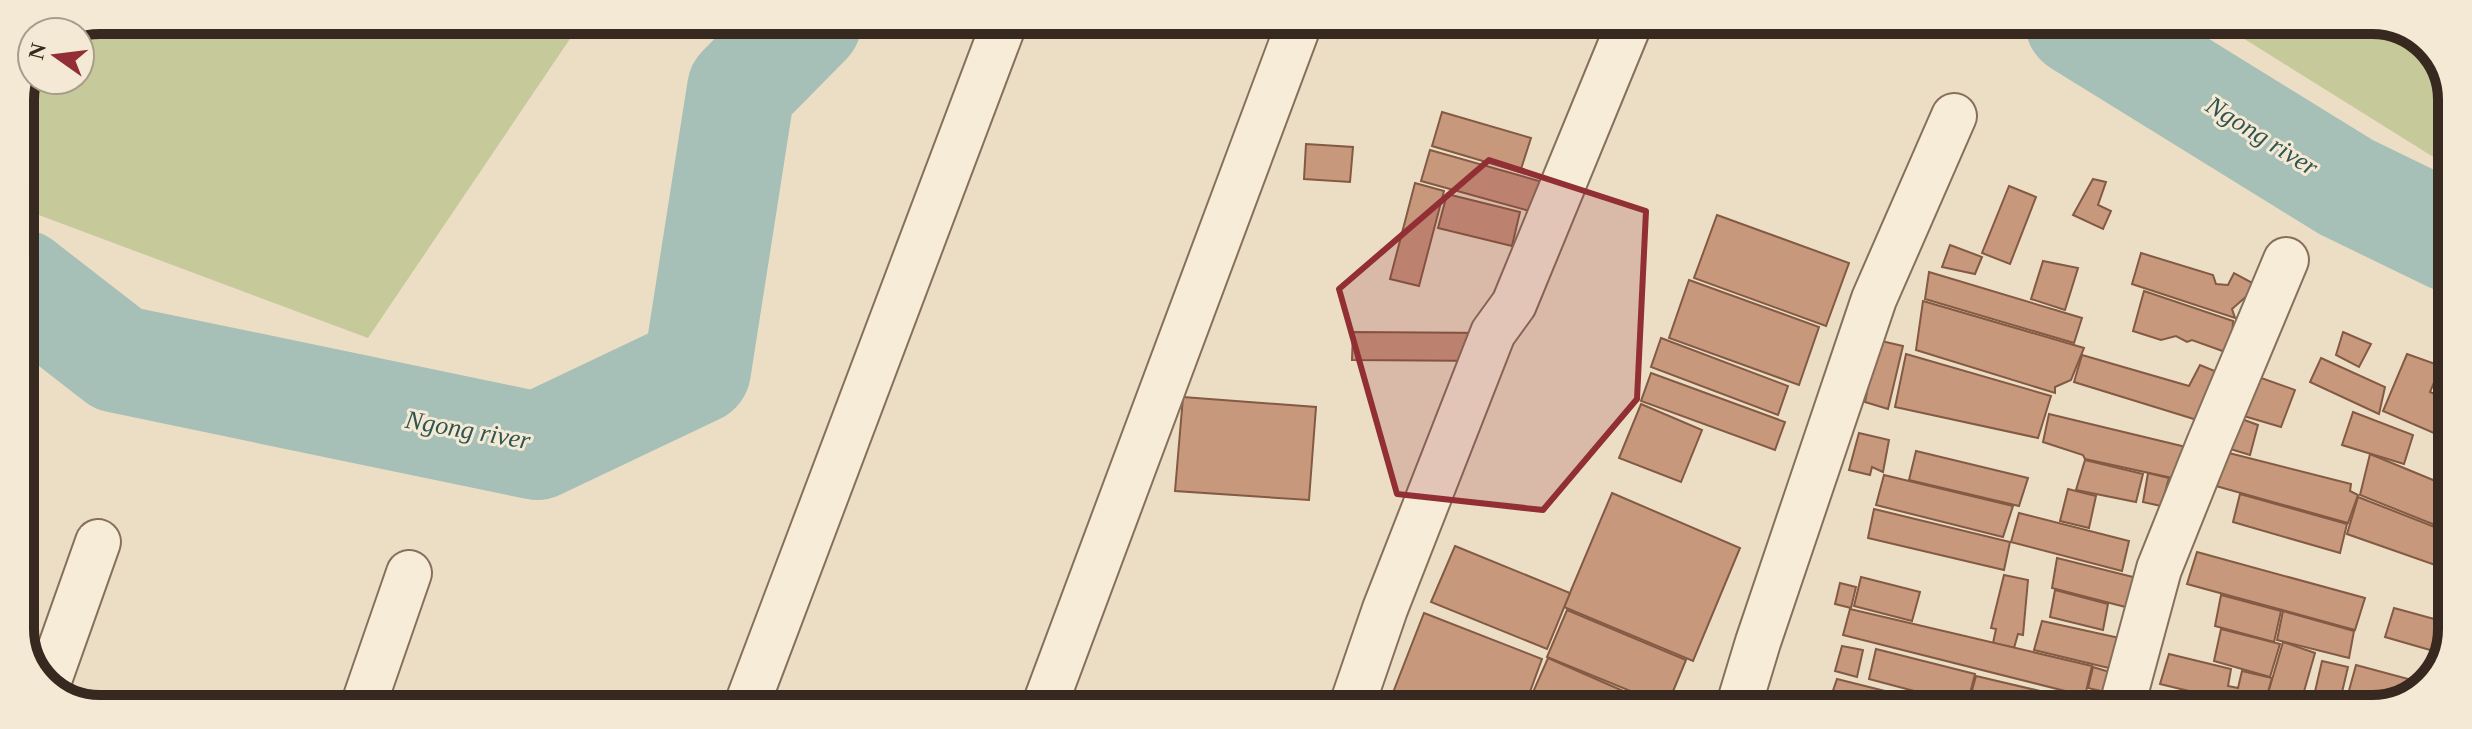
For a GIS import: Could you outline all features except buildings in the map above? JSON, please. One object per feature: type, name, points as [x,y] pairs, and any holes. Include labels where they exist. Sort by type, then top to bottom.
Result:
[{"type":"street","points":[[751,695],[1000,34]]},
{"type":"street","points":[[1048,695],[1295,34]]},
{"type":"street","points":[[1355,695],[1385,609],[1493,333],[1514,304],[1625,34]]},
{"type":"street","points":[[1742,695],[1874,299],[1954,116]]},
{"type":"street","points":[[2125,695],[2159,569],[2286,260]]},
{"type":"street","points":[[51,673],[98,542]]},
{"type":"street","points":[[367,695],[409,573]]},
{"type":"highlighted area","points":[[1489,160],[1646,211],[1637,399],[1543,510],[1397,494],[1339,289]]},
{"type":"green space","points":[[96,34],[573,34],[368,338],[34,213],[34,96],[96,96]]},
{"type":"green space","points":[[2237,34],[2372,34],[2389,36],[2409,45],[2424,60],[2436,83],[2438,160]]},
{"type":"waterway","name":"Ngong river","points":[[34,294],[118,359],[537,446],[697,370],[741,89],[795,34]]},
{"type":"waterway","name":"Ngong river","points":[[2098,34],[2346,187],[2438,232]]}]
